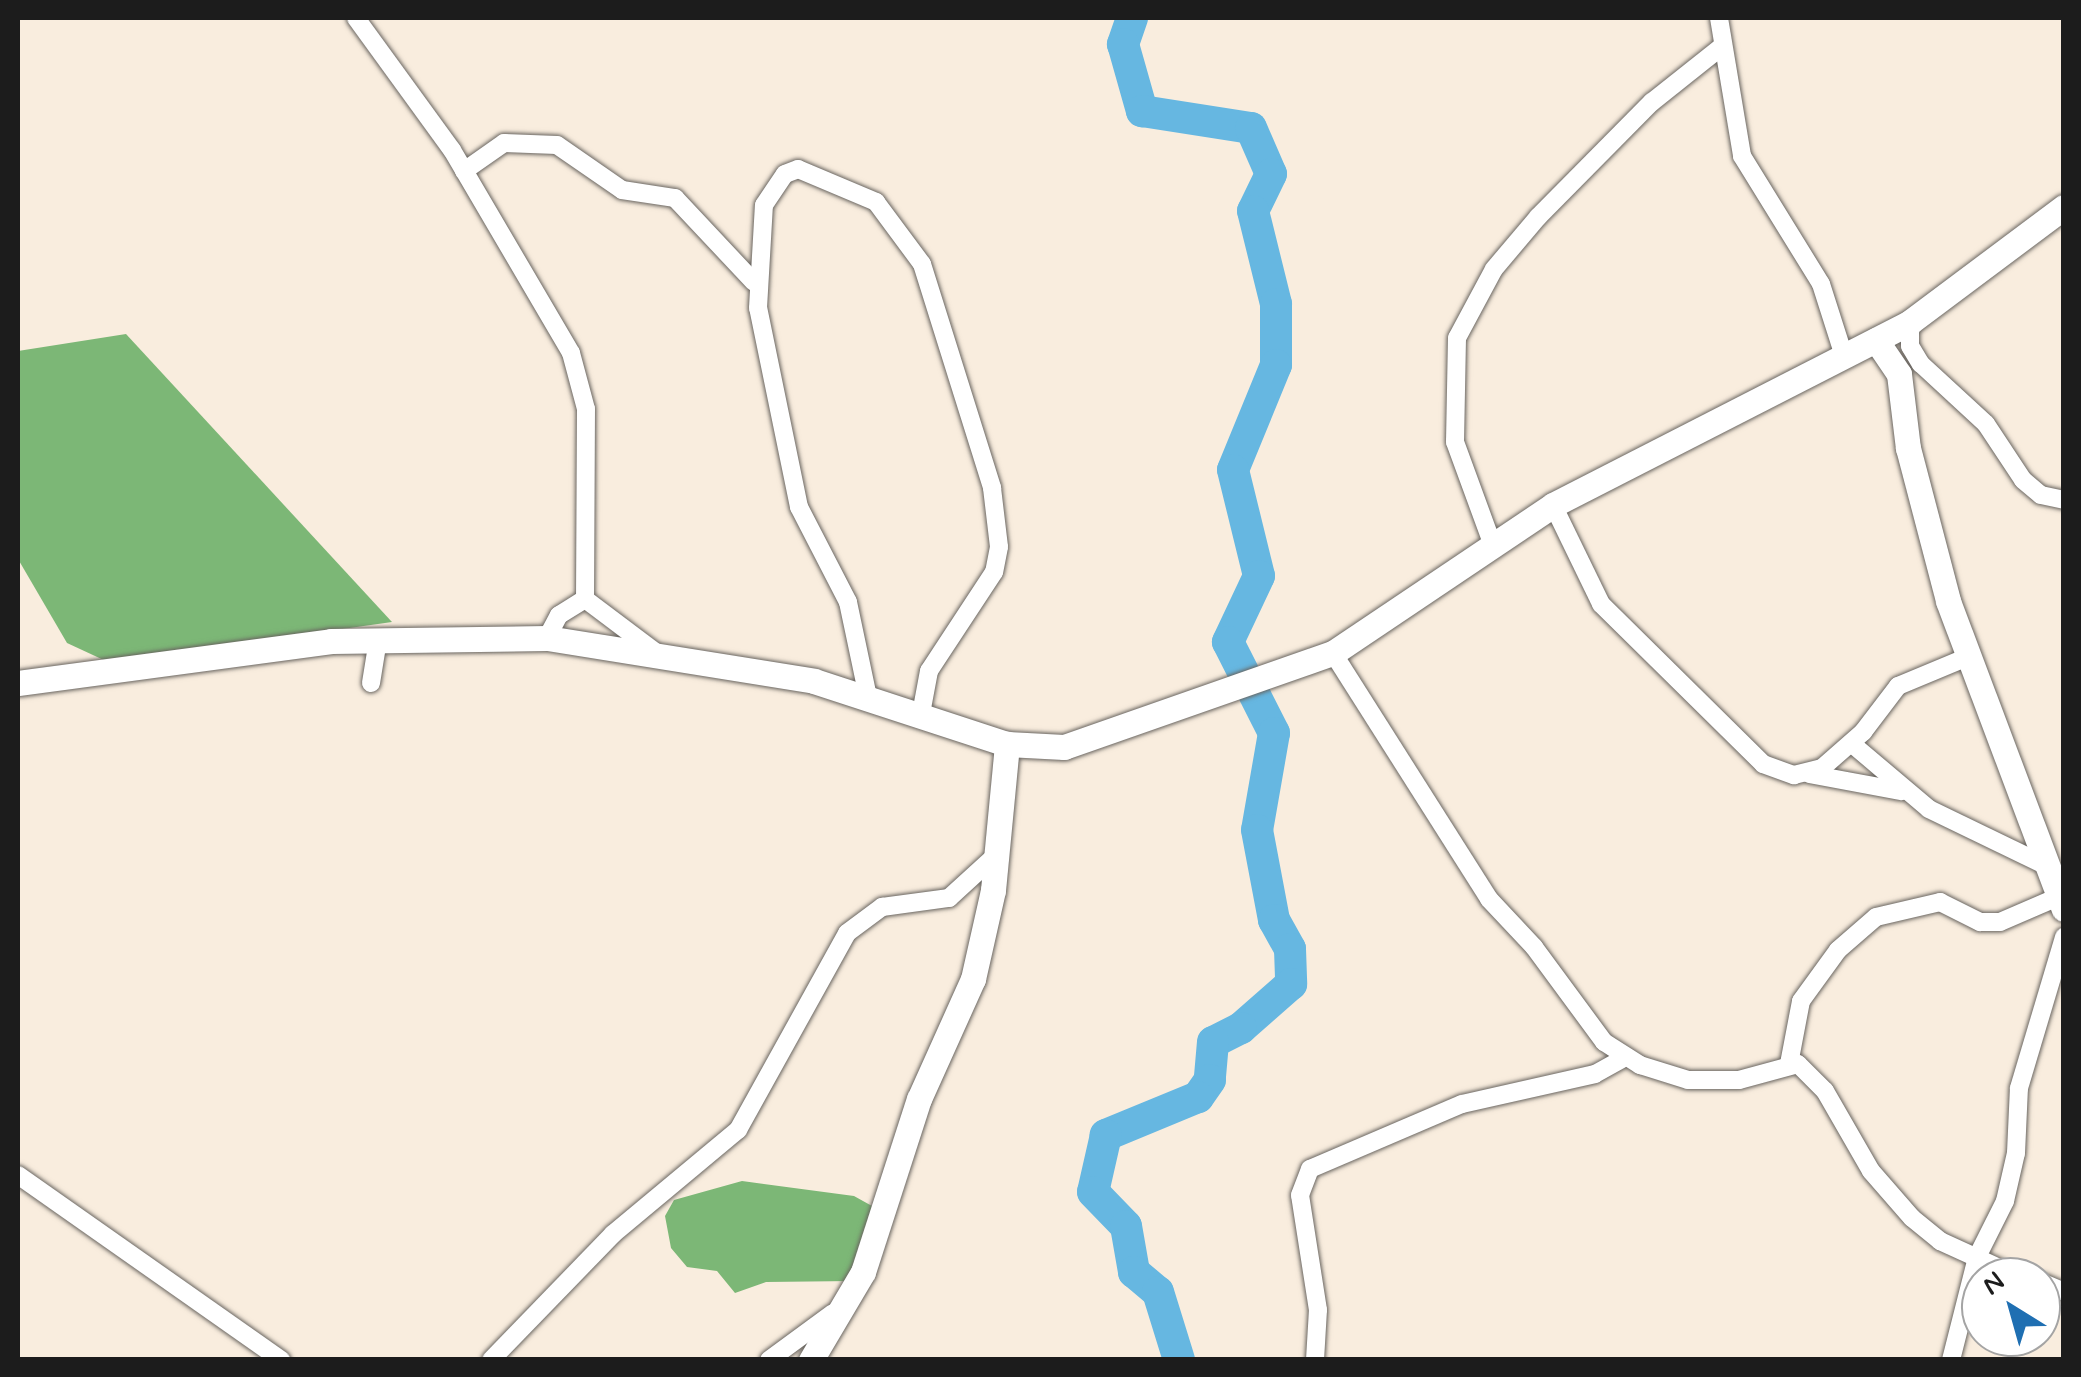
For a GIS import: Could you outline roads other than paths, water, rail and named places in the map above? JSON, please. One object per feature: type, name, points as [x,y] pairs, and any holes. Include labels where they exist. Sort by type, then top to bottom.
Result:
[{"type":"street","points":[[356,18],[464,171],[507,250],[553,315],[579,382],[587,431],[585,598]]},
{"type":"street","points":[[1719,18],[1720,48],[1742,156],[1760,195],[1822,284],[1844,356]]},
{"type":"street","points":[[1492,543],[1455,442],[1457,338],[1494,269],[1532,222],[1652,102],[1720,48]]},
{"type":"street","points":[[464,171],[504,143],[557,145],[622,190],[674,198],[754,282]]},
{"type":"street","points":[[868,697],[848,602],[799,507],[754,282],[764,204],[785,174],[809,169],[876,202],[904,235],[938,299],[992,488],[999,548],[994,572],[929,671],[920,719]]},
{"type":"street","points":[[18,683],[378,640],[547,638],[654,651],[868,697],[920,719],[1007,744],[1064,747],[1211,700],[1333,653],[1553,505],[1910,322],[2064,208]]},
{"type":"street","points":[[1910,322],[1910,346],[1921,364],[1986,424],[2024,480],[2040,495],[2064,500]]},
{"type":"street","points":[[1788,1064],[1800,1001],[1838,950],[1876,917],[1940,902],[1980,922],[2000,922],[2062,903],[1970,656],[1916,486],[1899,374],[1876,340]]},
{"type":"street","points":[[1553,505],[1612,617],[1658,655],[1752,758],[1794,775],[1808,774],[1906,792]]},
{"type":"street","points":[[547,638],[560,615],[585,598]]},
{"type":"street","points":[[585,598],[654,651]]},
{"type":"street","points":[[370,683],[378,640]]},
{"type":"street","points":[[1333,653],[1490,899],[1534,947],[1586,1024],[1624,1058],[1662,1074],[1706,1081],[1760,1076],[1788,1064],[1808,1070],[1825,1091],[1871,1171],[1902,1208],[1940,1241],[1977,1257],[2005,1202],[2016,1153],[2019,1088],[2064,937]]},
{"type":"street","points":[[1808,774],[1852,743],[1898,686],[1970,656]]},
{"type":"street","points":[[1852,743],[1906,792],[2002,850],[2048,867]]},
{"type":"street","points":[[811,1360],[863,1272],[919,1100],[973,979],[997,854],[1007,744]]},
{"type":"street","points":[[491,1360],[603,1244],[738,1130],[847,933],[882,908],[949,898],[997,854]]},
{"type":"street","points":[[1315,1360],[1318,1310],[1300,1195],[1310,1169],[1462,1104],[1595,1074],[1624,1058]]},
{"type":"street","points":[[18,1175],[281,1360]]},
{"type":"street","points":[[769,1360],[843,1305]]},
{"type":"street","points":[[1951,1360],[1961,1320]]},
{"type":"waterway","points":[[1132,18],[1123,44],[1142,111],[1251,128],[1271,174],[1253,211],[1276,304],[1276,365],[1233,470],[1259,576],[1228,642],[1274,733],[1257,830],[1274,920],[1290,949],[1291,984],[1241,1028],[1213,1042],[1210,1080],[1198,1097],[1106,1135],[1093,1192],[1126,1226],[1134,1272],[1158,1292],[1179,1360]]}]
